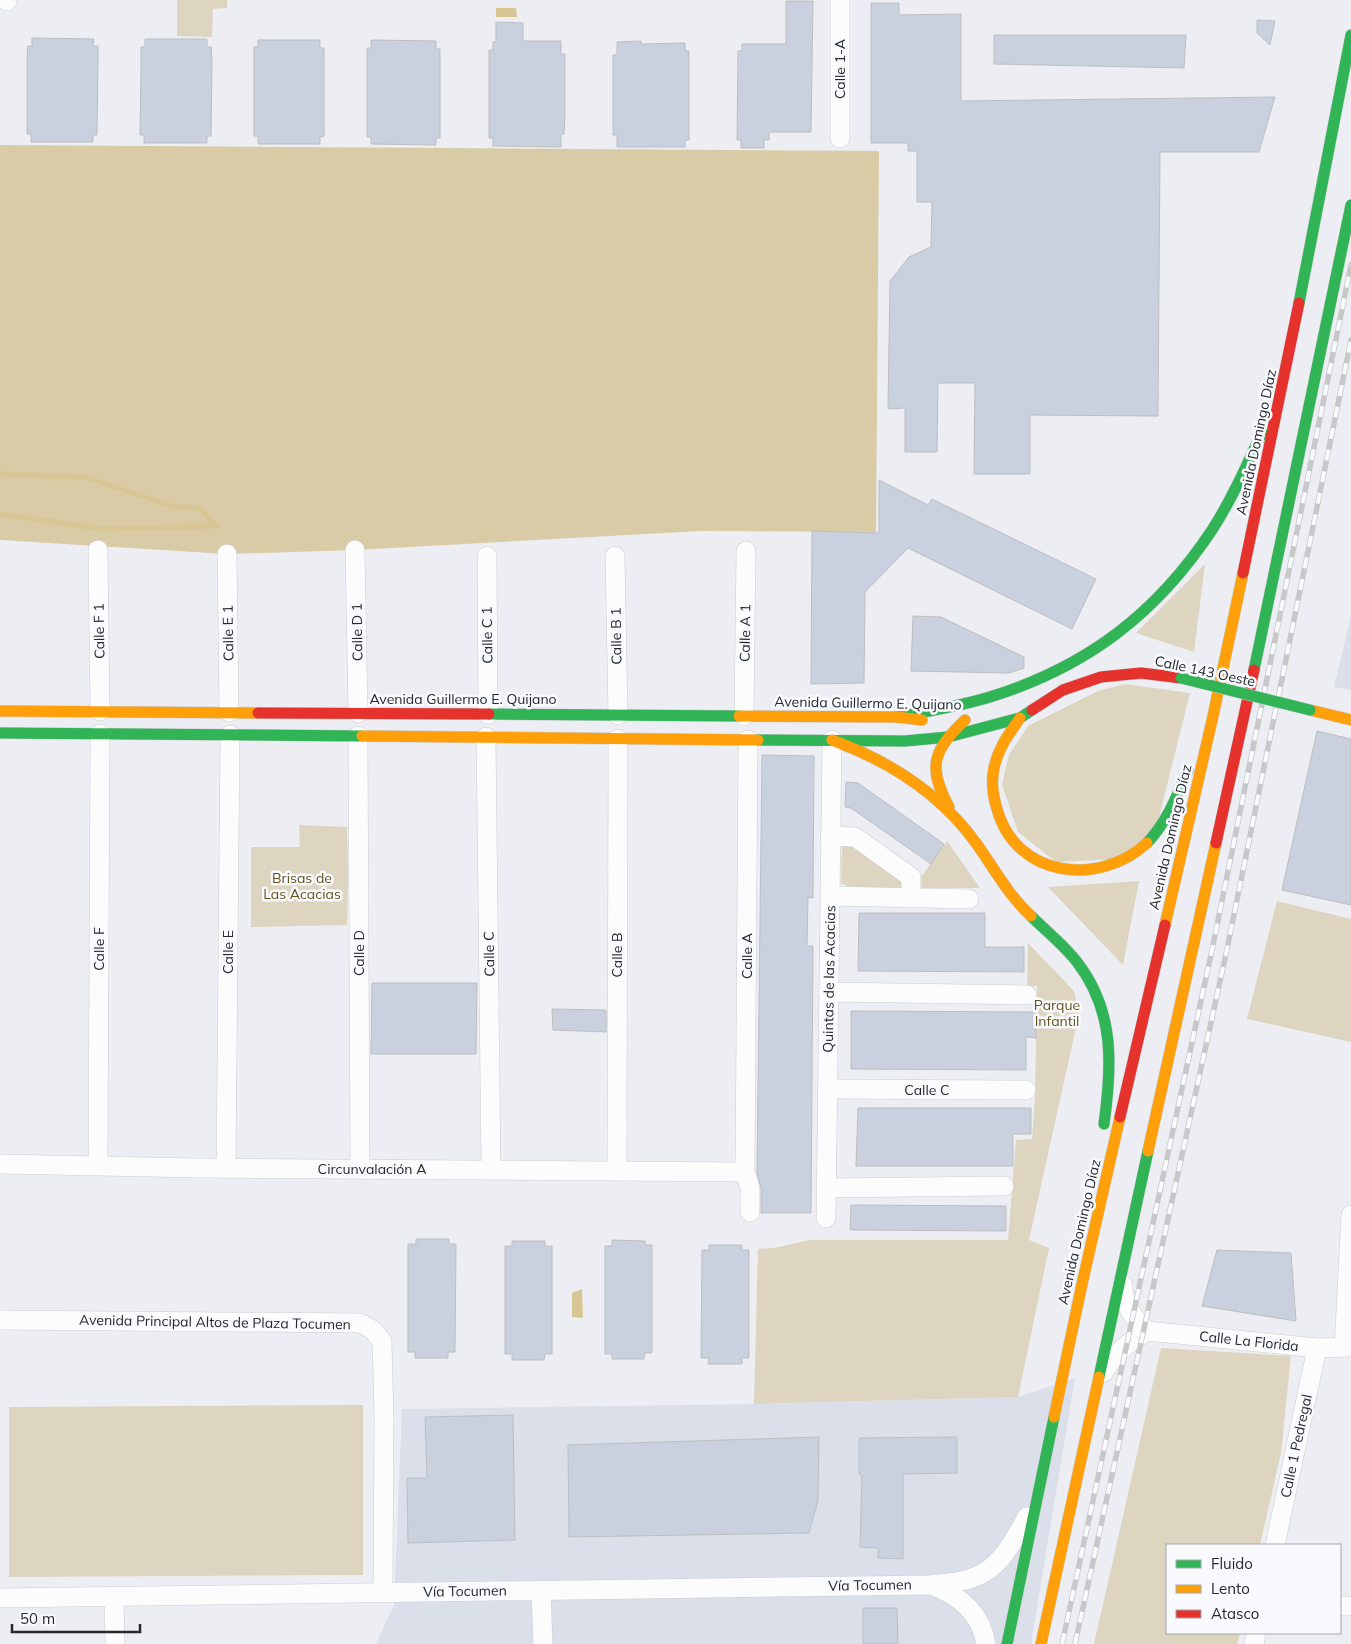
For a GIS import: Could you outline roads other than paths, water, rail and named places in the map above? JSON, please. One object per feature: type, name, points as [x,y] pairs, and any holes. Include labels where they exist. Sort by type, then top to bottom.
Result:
[{"type":"main road","name":"Avenida Domingo Díaz","points":[[1006,1644],[1082,1284],[1213,716],[1282,387],[1351,35]]},
{"type":"main road","points":[[1041,1644],[1278,558],[1351,205]]},
{"type":"main road","points":[[896,717],[965,704],[1012,690],[1075,661],[1101,646],[1129,626],[1157,601],[1211,531],[1237,486],[1282,387]]},
{"type":"main road","name":"Calle 143 Oeste","points":[[1025,715],[1063,690],[1101,677],[1141,673],[1181,678],[1351,720]]},
{"type":"main road","name":"Avenida Guillermo E. Quijano","points":[[0,733],[618,739],[642,727],[744,716],[896,717],[944,720],[973,718],[1016,709],[1025,715]]},
{"type":"main road","name":"Avenida Guillermo E. Quijano","points":[[0,710],[618,715],[642,727],[748,740],[905,740],[948,736],[1025,715]]},
{"type":"main road","points":[[1025,715],[1009,730],[1003,740],[994,765],[992,791],[1000,822],[1018,848],[1037,862],[1060,869],[1084,871],[1110,866],[1122,861],[1142,849],[1153,838],[1167,817],[1213,716]]},
{"type":"main road","points":[[973,718],[948,736],[936,758],[935,770],[944,799],[954,816],[1017,902],[1071,954],[1098,1000],[1104,1017],[1109,1046],[1106,1109],[1102,1136]]},
{"type":"main road","points":[[832,740],[856,749],[902,774],[930,794],[954,816]]},
{"type":"main road","points":[[1082,1284],[1088,1216],[1098,1163]]},
{"type":"street","name":"Calle 1-A","points":[[840,0],[840,138]]},
{"type":"street","name":"Calle F 1","points":[[98,550],[100,712]]},
{"type":"street","name":"Calle D 1","points":[[356,550],[358,713]]},
{"type":"street","name":"Calle A 1","points":[[744,716],[746,551]]},
{"type":"street","name":"Calle E 1","points":[[227,554],[229,712]]},
{"type":"street","name":"Calle C 1","points":[[486,556],[488,714]]},
{"type":"street","name":"Calle B 1","points":[[615,556],[618,715]]},
{"type":"street","name":"Calle F","points":[[98,1165],[100,734]]},
{"type":"street","name":"Calle E","points":[[226,1168],[230,736]]},
{"type":"street","name":"Calle D","points":[[358,736],[360,1169]]},
{"type":"street","name":"Calle C","points":[[486,737],[491,1170]]},
{"type":"street","name":"Calle B","points":[[617,1171],[618,739]]},
{"type":"street","name":"Calle A","points":[[748,740],[745,1172],[750,1188],[750,1212]]},
{"type":"street","name":"Quintas de las Acacias","points":[[826,1218],[832,740]]},
{"type":"street","points":[[830,836],[855,837],[911,877],[911,898]]},
{"type":"street","points":[[830,896],[969,899]]},
{"type":"street","points":[[829,992],[1027,995]]},
{"type":"street","name":"Calle C","points":[[828,1089],[1026,1090]]},
{"type":"street","name":"Circunvalación A","points":[[0,1164],[226,1168],[745,1172]]},
{"type":"street","points":[[826,1188],[1004,1186]]},
{"type":"street","points":[[1348,1347],[1351,1215]]},
{"type":"street","points":[[1099,1382],[1107,1366],[1118,1352],[1132,1340],[1147,1331],[1136,1320],[1127,1306],[1123,1291],[1123,1275]]},
{"type":"street","name":"Avenida Principal Altos de Plaza Tocumen","points":[[0,1320],[360,1323],[373,1330],[382,1341],[384,1417],[382,1592]]},
{"type":"street","name":"Calle La Florida","points":[[1147,1331],[1318,1348],[1348,1347]]},
{"type":"street","name":"Calle 1 Pedregal","points":[[1275,1544],[1318,1348]]},
{"type":"street","name":"Vía Tocumen","points":[[0,1598],[930,1585],[970,1579],[993,1567],[1008,1551],[1035,1503]]},
{"type":"street","points":[[930,1585],[947,1591],[968,1606],[977,1616],[984,1632],[986,1644]]},
{"type":"street","points":[[541,1590],[543,1644]]},
{"type":"street","points":[[114,1596],[115,1644]]},
{"type":"waterway","points":[[0,474],[84,477],[175,507],[200,508],[216,526],[103,529],[0,514]]},
{"type":"railway","points":[[1062,1644],[1212,950],[1351,265]]},
{"type":"railway","points":[[1075,1644],[1226,954],[1351,340]]},
{"type":"park label","name":"Brisas de Las Acacias","points":[[302,886]]},
{"type":"park label","name":"Parque Infantil","points":[[1057,1014]]}]
